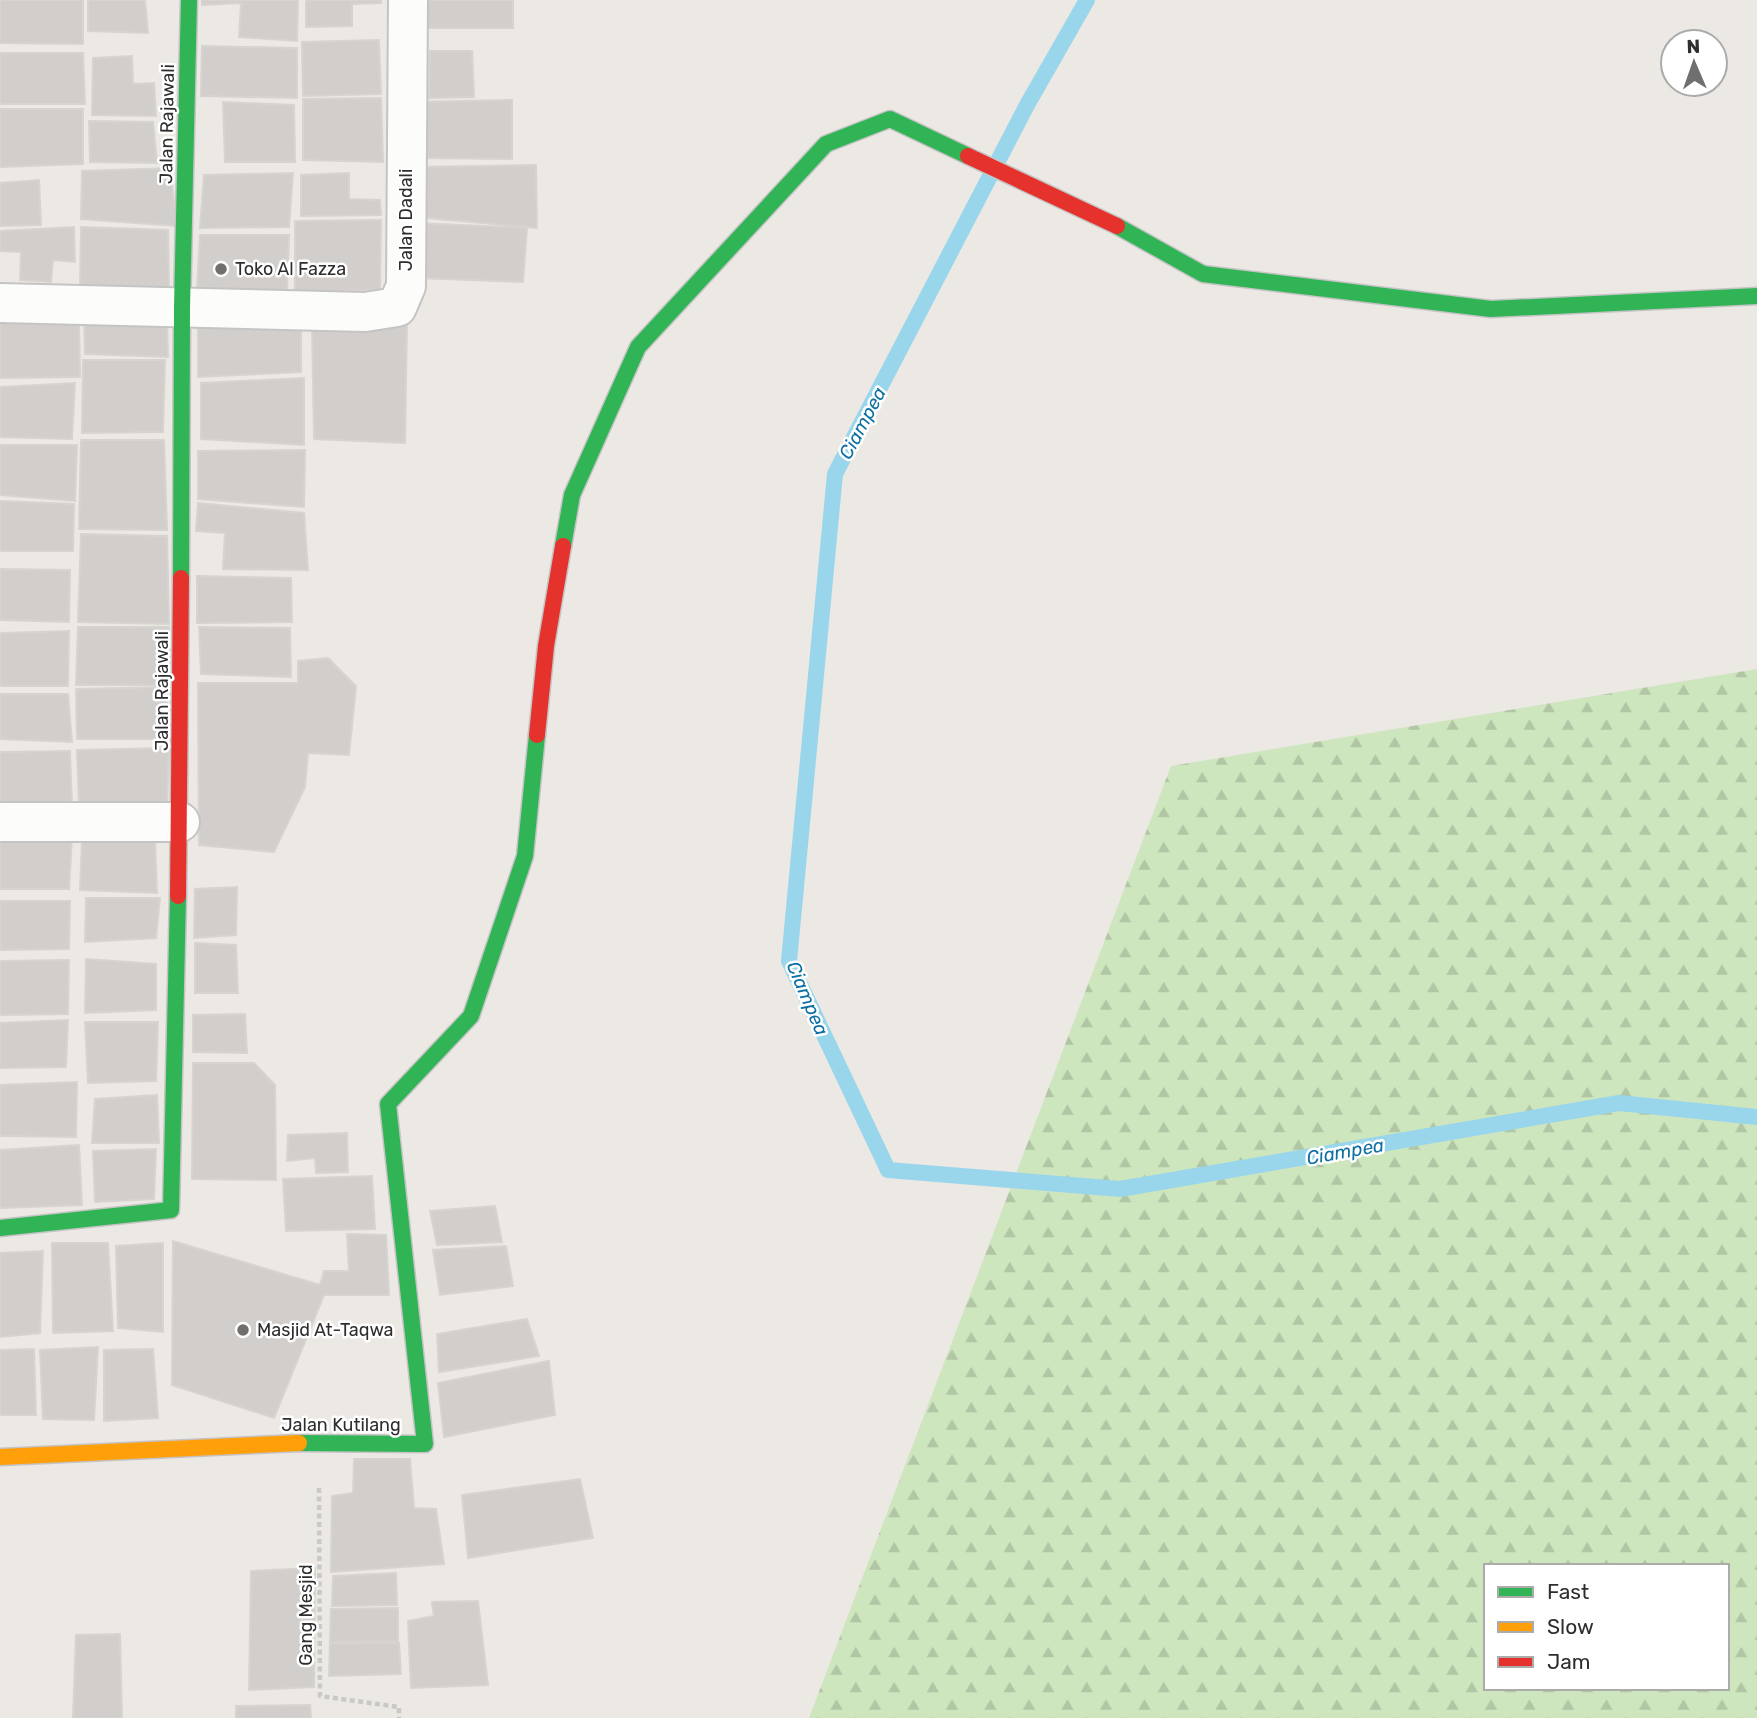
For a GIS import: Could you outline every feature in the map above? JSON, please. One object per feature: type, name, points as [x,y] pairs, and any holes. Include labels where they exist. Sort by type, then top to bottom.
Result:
[{"type":"street","name":"Jalan Rajawali","points":[[0,1228],[171,1210],[180,822],[182,308],[189,0]]},
{"type":"street","name":"Jalan Dadali","points":[[182,308],[365,312],[397,307],[406,286],[408,0]]},
{"type":"street","name":"Jalan Kutilang","points":[[0,1457],[319,1442],[425,1444],[388,1104],[471,1016],[525,856],[546,646],[572,495],[638,347],[826,144],[890,119],[1103,219],[1203,274],[1478,307],[1757,296]]},
{"type":"street","points":[[0,303],[182,308]]},
{"type":"street","points":[[0,822],[180,822]]},
{"type":"path","name":"Gang Mesjid","points":[[319,1442],[320,1696],[400,1707],[399,1718]]},
{"type":"green space","points":[[1757,669],[1757,1718],[809,1718],[1171,766]]},
{"type":"building","points":[[0,0],[83,0],[83,44],[0,43]]},
{"type":"building","points":[[88,0],[145,0],[148,33],[88,31]]},
{"type":"building","points":[[202,0],[298,0],[297,41],[239,37],[241,3],[202,5]]},
{"type":"building","points":[[306,0],[381,0],[381,3],[352,4],[352,26],[306,27]]},
{"type":"building","points":[[424,0],[513,0],[513,28],[425,28]]},
{"type":"building","points":[[379,40],[381,94],[303,96],[302,42]]},
{"type":"building","points":[[202,46],[297,48],[297,98],[201,96]]},
{"type":"building","points":[[430,51],[472,51],[474,97],[429,98]]},
{"type":"building","points":[[0,53],[83,53],[85,104],[0,104]]},
{"type":"building","points":[[132,56],[133,84],[154,83],[156,116],[92,115],[93,58]]},
{"type":"building","points":[[381,98],[383,162],[303,160],[303,99]]},
{"type":"building","points":[[512,100],[512,159],[417,158],[416,102]]},
{"type":"building","points":[[223,102],[294,105],[295,162],[225,162]]},
{"type":"building","points":[[0,109],[83,109],[83,164],[0,167]]},
{"type":"building","points":[[89,121],[153,122],[157,163],[90,162]]},
{"type":"building","points":[[536,165],[537,228],[416,217],[418,167]]},
{"type":"building","points":[[170,168],[177,226],[81,219],[82,171]]},
{"type":"building","points":[[293,173],[289,227],[200,228],[204,175]]},
{"type":"building","points":[[349,173],[349,199],[380,200],[381,215],[301,216],[301,175]]},
{"type":"building","points":[[39,180],[41,225],[0,226],[0,183]]},
{"type":"building","points":[[381,220],[380,289],[295,293],[295,221]]},
{"type":"building","points":[[416,223],[527,228],[523,282],[417,278]]},
{"type":"building","points":[[74,227],[75,262],[53,260],[51,282],[20,280],[21,252],[0,251],[0,231]]},
{"type":"building","points":[[81,227],[168,230],[169,291],[80,288]]},
{"type":"building","points":[[200,235],[289,235],[287,291],[197,291]]},
{"type":"building","points":[[167,317],[168,357],[85,354],[84,319]]},
{"type":"building","points":[[407,319],[405,443],[314,439],[312,325]]},
{"type":"building","points":[[79,321],[80,377],[0,378],[0,322]]},
{"type":"building","points":[[301,321],[301,372],[198,377],[198,324]]},
{"type":"building","points":[[83,360],[165,360],[163,432],[82,433]]},
{"type":"building","points":[[304,378],[304,445],[201,439],[201,383]]},
{"type":"building","points":[[75,383],[72,439],[0,437],[0,387]]},
{"type":"building","points":[[81,440],[164,440],[167,530],[79,529]]},
{"type":"building","points":[[0,445],[77,445],[75,501],[0,495]]},
{"type":"building","points":[[305,450],[304,507],[198,499],[198,451]]},
{"type":"building","points":[[0,501],[74,504],[73,551],[0,551]]},
{"type":"building","points":[[198,503],[304,513],[308,570],[223,569],[225,533],[196,531]]},
{"type":"building","points":[[81,534],[167,536],[169,624],[78,622]]},
{"type":"building","points":[[0,569],[70,570],[69,622],[0,620]]},
{"type":"building","points":[[197,576],[291,578],[292,622],[197,623]]},
{"type":"building","points":[[78,627],[169,627],[170,685],[76,685]]},
{"type":"building","points":[[199,627],[290,628],[291,677],[201,674]]},
{"type":"building","points":[[69,631],[68,686],[0,686],[0,633]]},
{"type":"building","points":[[328,658],[356,686],[349,755],[308,753],[305,787],[274,852],[199,845],[198,683],[298,683],[298,661]]},
{"type":"building","points":[[167,687],[168,739],[77,739],[76,689]]},
{"type":"building","points":[[0,694],[68,694],[72,742],[0,739]]},
{"type":"building","points":[[169,748],[167,803],[79,806],[77,750]]},
{"type":"building","points":[[70,751],[72,807],[0,807],[0,752]]},
{"type":"building","points":[[72,837],[69,889],[0,889],[0,838]]},
{"type":"building","points":[[82,841],[155,841],[157,893],[80,890]]},
{"type":"building","points":[[237,887],[236,935],[194,938],[195,889]]},
{"type":"building","points":[[86,898],[160,898],[156,938],[85,942]]},
{"type":"building","points":[[0,901],[70,901],[69,949],[0,950]]},
{"type":"building","points":[[195,943],[236,945],[238,993],[195,993]]},
{"type":"building","points":[[86,959],[156,964],[156,1010],[85,1013]]},
{"type":"building","points":[[69,960],[68,1014],[0,1015],[0,961]]},
{"type":"building","points":[[245,1014],[247,1053],[193,1052],[193,1015]]},
{"type":"building","points":[[68,1020],[66,1067],[0,1068],[0,1023]]},
{"type":"building","points":[[85,1022],[158,1022],[156,1081],[88,1083]]},
{"type":"building","points":[[193,1063],[254,1063],[275,1085],[276,1180],[192,1179]]},
{"type":"building","points":[[77,1082],[76,1137],[0,1136],[0,1085]]},
{"type":"building","points":[[157,1095],[159,1143],[92,1143],[95,1099]]},
{"type":"building","points":[[347,1133],[348,1172],[316,1173],[315,1158],[287,1161],[288,1135]]},
{"type":"building","points":[[79,1145],[82,1205],[0,1208],[0,1150]]},
{"type":"building","points":[[156,1149],[154,1199],[95,1202],[93,1151]]},
{"type":"building","points":[[372,1176],[375,1229],[286,1231],[283,1179]]},
{"type":"building","points":[[495,1206],[502,1242],[437,1245],[430,1211]]},
{"type":"building","points":[[347,1234],[386,1235],[389,1295],[324,1295],[274,1418],[172,1385],[173,1241],[320,1285],[324,1271],[349,1271]]},
{"type":"building","points":[[52,1243],[108,1243],[113,1331],[53,1333]]},
{"type":"building","points":[[163,1243],[163,1332],[118,1328],[116,1246]]},
{"type":"building","points":[[506,1246],[513,1286],[440,1295],[433,1250]]},
{"type":"building","points":[[43,1251],[40,1333],[0,1337],[0,1253]]},
{"type":"building","points":[[527,1319],[539,1356],[439,1372],[437,1334]]},
{"type":"building","points":[[98,1347],[94,1420],[43,1419],[40,1350]]},
{"type":"building","points":[[34,1349],[36,1415],[0,1415],[0,1350]]},
{"type":"building","points":[[153,1349],[158,1418],[104,1421],[104,1350]]},
{"type":"building","points":[[549,1361],[555,1415],[444,1437],[438,1383]]},
{"type":"building","points":[[354,1459],[410,1459],[414,1508],[436,1509],[444,1564],[331,1572],[332,1496],[353,1493]]},
{"type":"building","points":[[580,1479],[593,1538],[468,1558],[462,1495]]},
{"type":"building","points":[[315,1568],[314,1687],[249,1690],[251,1571]]},
{"type":"building","points":[[396,1573],[397,1605],[332,1606],[333,1576]]},
{"type":"building","points":[[478,1601],[488,1685],[411,1688],[408,1621],[434,1616],[432,1602]]},
{"type":"building","points":[[398,1608],[398,1641],[330,1642],[331,1609]]},
{"type":"building","points":[[120,1634],[122,1718],[73,1718],[76,1635]]},
{"type":"building","points":[[330,1643],[399,1643],[401,1674],[329,1676]]},
{"type":"building","points":[[310,1705],[311,1718],[236,1718],[236,1706]]},
{"type":"waterway","name":"Ciampea","points":[[1087,0],[1027,105],[835,474],[789,961],[888,1170],[1120,1189],[1619,1103],[1757,1117]]},
{"type":"traffic: fast","points":[[181,578],[182,308],[189,0]]},
{"type":"traffic: fast","points":[[563,546],[572,495],[638,347],[826,144],[890,119],[968,156]]},
{"type":"traffic: fast","points":[[1117,226],[1203,274],[1491,309],[1757,296]]},
{"type":"traffic: fast","points":[[299,1443],[425,1444],[388,1104],[471,1016],[525,856],[537,735]]},
{"type":"traffic: fast","points":[[0,1228],[171,1210],[178,896]]},
{"type":"traffic: slow","points":[[0,1457],[299,1443]]},
{"type":"traffic: jam","points":[[968,156],[1117,226]]},
{"type":"traffic: jam","points":[[537,735],[546,646],[563,546]]},
{"type":"traffic: jam","points":[[178,896],[181,578]]},
{"type":"place","name":"Toko Al Fazza","points":[[221,269]]},
{"type":"place","name":"Masjid At-Taqwa","points":[[243,1330]]}]
